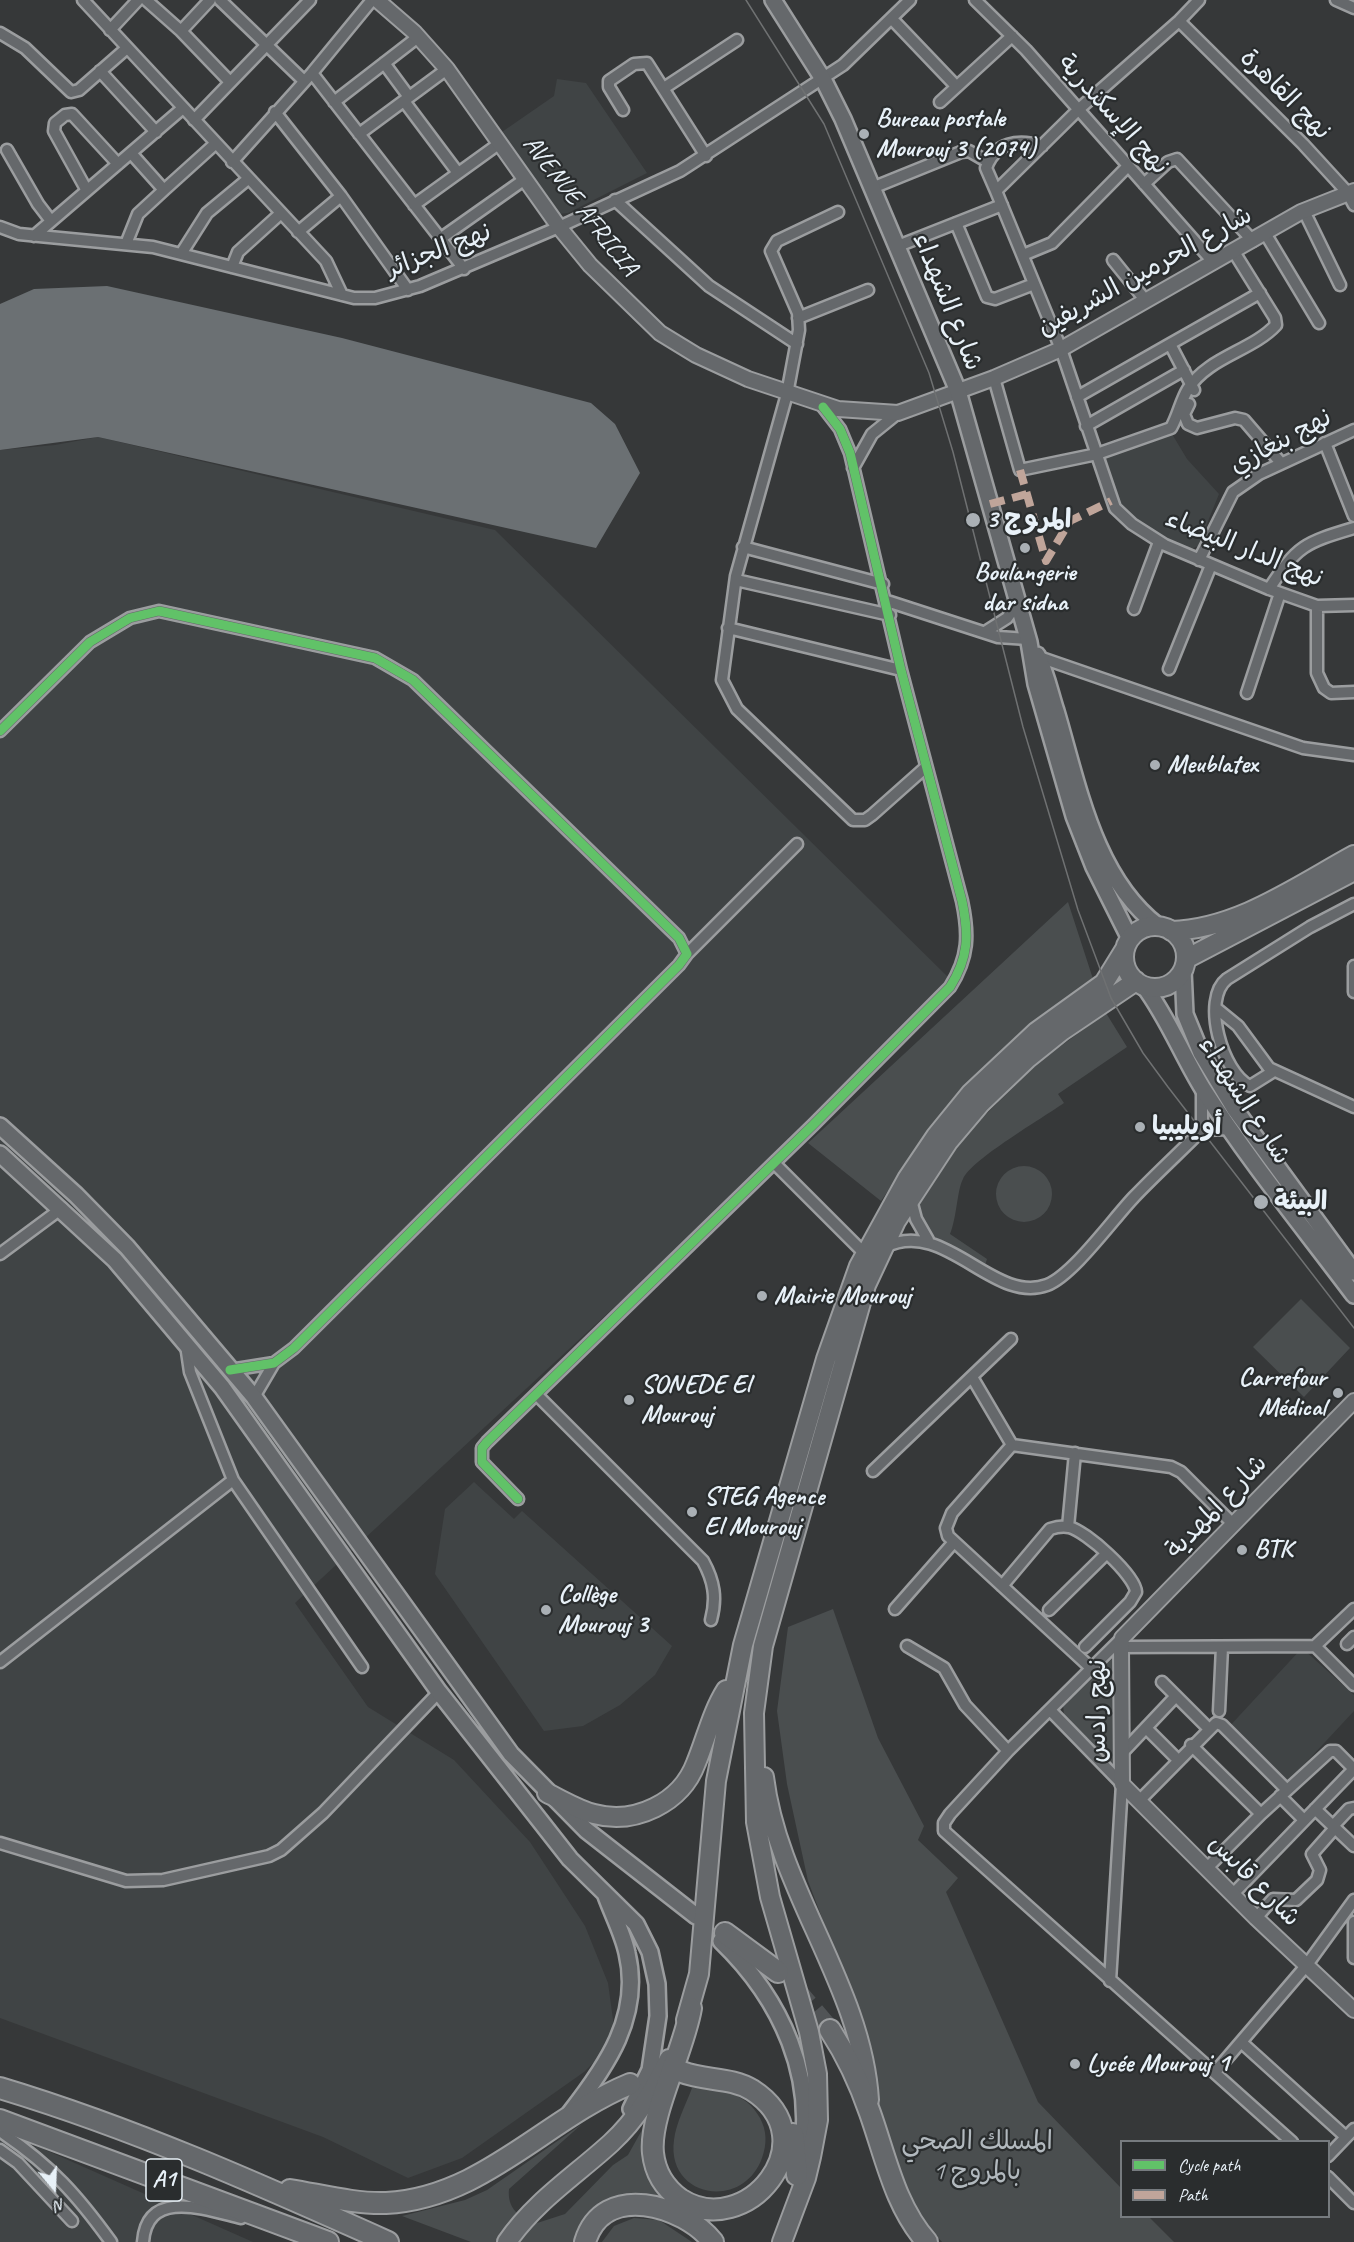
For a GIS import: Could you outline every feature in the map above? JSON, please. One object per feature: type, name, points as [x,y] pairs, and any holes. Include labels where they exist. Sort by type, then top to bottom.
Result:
[{"type":"highway","points":[[797,2175],[790,2125],[782,2107],[769,2093],[747,2078],[725,2071],[682,2072],[744,2086],[764,2100],[778,2120],[784,2144],[782,2161],[769,2186],[747,2204],[720,2211],[691,2207],[668,2188],[655,2162],[654,2134],[699,1974],[716,1781],[736,1677],[773,1539],[823,1370],[873,1251],[907,1179],[936,1136],[971,1093],[1036,1032],[1104,983],[1127,944],[1137,932],[1210,927],[1238,917],[1354,855]]},
{"type":"highway","points":[[1184,965],[1354,871]]},
{"type":"highway","points":[[782,2242],[806,2178],[818,2120],[818,2074],[809,2031],[770,1897],[758,1842],[753,1746],[757,1686],[769,1623],[866,1285],[873,1251],[948,1142],[981,1103],[1019,1066],[1062,1031],[1140,984],[1162,987],[1178,978],[1184,965],[1182,943],[1165,929]]},
{"type":"highway","points":[[1127,944],[1125,967],[1140,984]]},
{"type":"highway","points":[[547,1793],[587,1812],[606,1816],[637,1814],[663,1803],[679,1791],[692,1773],[718,1703],[736,1677]]},
{"type":"highway","points":[[757,1686],[764,1779],[773,1826],[794,1885],[844,1998],[866,2076],[869,2111]]},
{"type":"highway","points":[[723,1937],[778,1972]]},
{"type":"highway","points":[[507,2242],[542,2202],[595,2157],[628,2125],[655,2087],[691,2008]]},
{"type":"highway","points":[[830,2030],[849,2063],[869,2111],[903,2209],[927,2242]]},
{"type":"highway","points":[[261,2184],[370,2203],[426,2197],[478,2177],[562,2123],[630,2084]]},
{"type":"highway","name":"A1","points":[[0,2088],[66,2108],[261,2184],[388,2242]]},
{"type":"highway","name":"A1","points":[[1,2134],[307,2233],[328,2242]]},
{"type":"highway","points":[[585,2242],[591,2229],[602,2217],[618,2208],[636,2203],[672,2211],[701,2230],[713,2242]]},
{"type":"main road","name":"شارع الشهداء","points":[[773,0],[823,79],[898,246],[958,391],[1029,640],[1091,825],[1106,860],[1137,909],[1165,929]]},
{"type":"main road","name":"شارع الشهداء","points":[[1035,658],[1054,755],[1074,816],[1127,944]]},
{"type":"main road","name":"شارع الشهداء","points":[[1184,965],[1185,1014],[1201,1053],[1234,1108],[1354,1272]]},
{"type":"main road","name":"شارع الشهداء","points":[[1140,984],[1160,1009],[1202,1088],[1354,1295]]},
{"type":"main road","points":[[0,1126],[76,1195],[127,1247],[254,1397],[320,1485],[495,1734],[547,1793],[586,1830],[696,1916]]},
{"type":"main road","points":[[0,1154],[62,1208],[115,1260],[222,1387],[439,1692],[570,1859],[631,1917],[646,1941],[657,1984],[658,2016],[654,2052],[645,2082],[627,2115],[595,2157]]},
{"type":"main road","points":[[562,2123],[612,2055],[628,2008],[629,1961],[605,1894]]},
{"type":"main road","points":[[723,1937],[765,1992],[792,2048],[805,2109],[805,2138],[797,2175],[793,2215]]},
{"type":"street","points":[[83,0],[326,261],[342,296]]},
{"type":"street","points":[[110,30],[138,0]]},
{"type":"street","points":[[146,0],[181,31],[230,82]]},
{"type":"street","points":[[181,31],[210,0]]},
{"type":"street","points":[[220,0],[265,46],[304,81]]},
{"type":"street","points":[[194,120],[310,0]]},
{"type":"street","points":[[232,162],[312,73],[372,0]]},
{"type":"street","name":"AVENUE AFRICIA","points":[[377,0],[418,36],[447,69],[559,227],[605,281],[660,333],[696,355],[823,407],[867,413],[898,413],[958,391]]},
{"type":"street","name":"نهج الجزائر","points":[[0,227],[34,236],[153,247],[342,296],[375,298],[408,290],[464,269],[559,227],[680,171],[706,156],[843,65],[910,0]]},
{"type":"street","name":"نهج الإسكندرية","points":[[975,0],[1012,36],[1214,263]]},
{"type":"street","points":[[996,190],[1199,0]]},
{"type":"street","points":[[1336,0],[1354,8]]},
{"type":"street","points":[[892,19],[956,86]]},
{"type":"street","name":"نهج القاهرة","points":[[1179,21],[1350,192],[1354,206]]},
{"type":"street","points":[[0,33],[25,48],[71,92],[79,90],[127,48]]},
{"type":"street","points":[[334,102],[418,36]]},
{"type":"street","points":[[940,102],[1012,36]]},
{"type":"street","points":[[664,88],[738,40]]},
{"type":"street","points":[[384,63],[459,173]]},
{"type":"street","points":[[623,110],[609,87],[609,81],[634,64],[647,63],[706,156]]},
{"type":"street","points":[[359,134],[447,69]]},
{"type":"street","points":[[100,71],[156,132]]},
{"type":"street","points":[[312,73],[464,269]]},
{"type":"street","points":[[34,236],[183,108]]},
{"type":"street","points":[[275,112],[341,196],[408,290]]},
{"type":"street","points":[[86,189],[54,131],[55,123],[65,115],[72,114],[118,164]]},
{"type":"street","points":[[872,188],[966,151],[988,162],[997,150],[1015,141],[1042,146]]},
{"type":"street","points":[[414,205],[500,143]]},
{"type":"street","points":[[126,244],[138,214],[215,144]]},
{"type":"street","points":[[7,150],[38,204],[51,220]]},
{"type":"street","points":[[131,153],[164,190]]},
{"type":"street","points":[[1144,184],[1168,162],[1177,159],[1253,241]]},
{"type":"street","name":"نهج الدار البيضاء","points":[[988,162],[987,171],[1061,349],[1114,508],[1132,524],[1159,542],[1274,591],[1317,606],[1354,605]]},
{"type":"street","points":[[1023,255],[1052,243],[1128,166]]},
{"type":"street","points":[[181,254],[207,213],[248,179]]},
{"type":"street","points":[[440,238],[525,179]]},
{"type":"street","name":"شارع الحرمين الشريفين","points":[[958,391],[1061,349],[1304,211],[1350,192]]},
{"type":"street","points":[[298,232],[341,196]]},
{"type":"street","points":[[615,200],[709,286],[797,344]]},
{"type":"street","points":[[898,246],[1002,205]]},
{"type":"street","points":[[1304,211],[1340,285]]},
{"type":"street","points":[[838,212],[773,245],[772,256],[798,318],[797,344],[787,394],[743,547],[722,672],[729,699],[736,709],[853,820],[866,820],[926,767]]},
{"type":"street","points":[[232,267],[241,248],[280,214]]},
{"type":"street","points":[[956,223],[987,297],[995,299],[1034,284]]},
{"type":"street","points":[[1265,233],[1319,323]]},
{"type":"street","points":[[994,378],[1020,470],[1097,454],[1171,428],[1193,384],[1219,361],[1276,325],[1275,318],[1234,252]]},
{"type":"street","points":[[1113,260],[1146,301]]},
{"type":"street","points":[[798,318],[867,290]]},
{"type":"street","points":[[1077,397],[1260,293]]},
{"type":"street","points":[[1170,344],[1193,384],[1194,394],[1184,414],[1188,424],[1197,428],[1235,418],[1244,420],[1281,463]]},
{"type":"street","points":[[1086,426],[1184,370]]},
{"type":"street","points":[[518,1498],[486,1468],[481,1455],[486,1442],[614,1327],[950,987],[961,970],[968,950],[968,930],[846,441],[834,419],[823,407]]},
{"type":"street","points":[[853,468],[872,434],[898,413]]},
{"type":"street","name":"نهج بنغازي","points":[[1199,560],[1233,492],[1281,463],[1354,430]]},
{"type":"street","points":[[1324,443],[1354,516]]},
{"type":"street","points":[[1247,693],[1274,591],[1299,549],[1314,540],[1354,528]]},
{"type":"street","points":[[1134,609],[1159,542]]},
{"type":"street","points":[[743,547],[883,584]]},
{"type":"street","points":[[1169,669],[1211,565]]},
{"type":"street","points":[[736,580],[890,615]]},
{"type":"street","points":[[887,600],[985,633],[1029,640]]},
{"type":"street","points":[[985,633],[1007,618],[1018,603]]},
{"type":"street","points":[[1317,606],[1317,673],[1320,681],[1331,693],[1354,692]]},
{"type":"street","points":[[0,731],[99,636],[130,618],[159,611],[375,658],[413,680],[455,718],[679,938],[687,954]]},
{"type":"street","points":[[728,628],[902,670]]},
{"type":"street","points":[[1035,658],[1303,748],[1354,755]]},
{"type":"street","points":[[254,1397],[274,1363],[320,1323],[797,844]]},
{"type":"street","points":[[1274,1071],[1255,1085],[1245,1083],[1222,1052],[1216,992],[1227,979],[1310,927],[1354,904]]},
{"type":"street","points":[[1354,966],[1352,985],[1354,992]]},
{"type":"street","points":[[1216,1008],[1238,1026],[1261,1060],[1274,1071],[1354,1107]]},
{"type":"street","points":[[1202,1088],[1203,1130]]},
{"type":"street","points":[[774,1163],[873,1251],[904,1241],[927,1240],[992,1276],[1011,1283],[1034,1287],[1047,1285],[1073,1264],[1134,1197],[1203,1130],[1231,1129]]},
{"type":"street","points":[[910,1198],[916,1220],[927,1240]]},
{"type":"street","points":[[0,1254],[62,1208]]},
{"type":"street","points":[[873,1471],[1011,1339]]},
{"type":"street","points":[[186,1345],[190,1372],[233,1480],[362,1667]]},
{"type":"street","points":[[230,1370],[274,1363]]},
{"type":"street","points":[[972,1377],[1012,1445]]},
{"type":"street","points":[[537,1395],[703,1561],[714,1590],[715,1606],[711,1620]]},
{"type":"street","name":"شارع المهدية","points":[[1122,1642],[1352,1406]]},
{"type":"street","points":[[1012,1445],[1171,1467],[1181,1472],[1234,1525]]},
{"type":"street","points":[[1012,1445],[947,1520],[948,1536],[1091,1668]]},
{"type":"street","points":[[1068,1527],[1075,1453]]},
{"type":"street","points":[[0,1662],[233,1480]]},
{"type":"street","points":[[1002,1586],[1050,1529],[1068,1527],[1084,1533],[1133,1581],[1136,1592],[1130,1602],[1085,1647]]},
{"type":"street","points":[[895,1609],[954,1542]]},
{"type":"street","points":[[1049,1610],[1106,1554]]},
{"type":"street","points":[[1290,2140],[944,1831],[944,1823],[1008,1751],[1091,1668],[1122,1642],[1222,1647],[1315,1646],[1354,1609]]},
{"type":"street","name":"نهج رادس","points":[[1122,1642],[1122,1784]]},
{"type":"street","points":[[907,1646],[944,1668],[965,1705],[1008,1751]]},
{"type":"street","points":[[1315,1646],[1354,1684]]},
{"type":"street","points":[[1219,1711],[1222,1647]]},
{"type":"street","points":[[1162,1682],[1208,1728]]},
{"type":"street","points":[[0,1843],[126,1881],[163,1880],[269,1856],[281,1850],[323,1813],[439,1692]]},
{"type":"street","points":[[1122,1753],[1176,1696]]},
{"type":"street","points":[[1050,1710],[1122,1784],[1110,1981]]},
{"type":"street","points":[[1139,1801],[1191,1745],[1216,1723],[1222,1725],[1284,1793],[1304,1820]]},
{"type":"street","points":[[1146,1728],[1178,1759]]},
{"type":"street","points":[[1191,1745],[1261,1814]]},
{"type":"street","points":[[1207,1868],[1261,1814],[1330,1751],[1336,1751],[1354,1769],[1233,1894]]},
{"type":"street","name":"شارع قابس","points":[[1122,1784],[1256,1918],[1354,2010]]},
{"type":"street","points":[[1256,1918],[1273,1899],[1296,1900],[1317,1880],[1320,1870],[1312,1854],[1349,1809],[1354,1808]]},
{"type":"street","points":[[1315,1809],[1354,1846]]},
{"type":"street","points":[[1216,2072],[1306,1966],[1354,1900]]},
{"type":"street","points":[[1354,1922],[1354,1958]]},
{"type":"street","points":[[1241,2042],[1350,2133],[1330,2155]]},
{"type":"street","points":[[1,2134],[18,2163],[72,2221]]},
{"type":"street","points":[[1,2134],[42,2161],[65,2182],[111,2242]]},
{"type":"street","points":[[1330,2178],[1354,2203]]},
{"type":"street","points":[[143,2242],[146,2227],[154,2217],[164,2209],[177,2206],[307,2233]]},
{"type":"shaded area","points":[[557,79],[586,83],[647,173],[568,213],[558,214],[499,134],[554,96]]},
{"type":"shaded area","points":[[107,286],[342,338],[591,403],[615,424],[640,473],[596,548],[98,437],[0,450],[0,304],[34,289]]},
{"type":"shaded area","points":[[1172,434],[1187,459],[1219,494],[1198,546],[1187,551],[1160,540],[1113,503],[1099,460]]},
{"type":"shaded area","points":[[98,437],[495,530],[951,980],[746,1185],[295,1603],[368,1707],[454,1760],[530,1842],[585,1926],[608,1983],[614,2027],[599,2057],[584,2072],[462,2158],[408,2178],[323,2137],[0,2018],[0,450],[55,445]]},
{"type":"shaded area","name":"Collège Mourouj 3","points":[[474,1482],[514,1519],[522,1511],[672,1646],[655,1675],[620,1705],[583,1726],[544,1731],[435,1574],[445,1509]]},
{"type":"shaded area","points":[[1302,1648],[1354,1695],[1354,1711],[1286,1784],[1227,1729]]},
{"type":"shaded area","points":[[0,2137],[41,2148],[253,2242],[0,2242]]},
{"type":"green space","points":[[1068,902],[1094,982],[993,1059],[935,1122],[881,1201],[808,1143]]},
{"type":"green space","points":[[1106,1013],[1127,1047],[1058,1094],[1064,1103],[993,1150],[963,1179],[950,1234],[987,1259],[985,1265],[931,1235],[923,1225],[919,1205],[966,1134],[1039,1062]]},
{"type":"green space","points":[[1019,1166],[1029,1166],[1044,1174],[1050,1183],[1052,1194],[1050,1205],[1044,1214],[1029,1222],[1019,1222],[1008,1217],[1001,1210],[996,1199],[996,1189],[1001,1178],[1008,1171]]},
{"type":"green space","points":[[1301,1299],[1350,1348],[1304,1397],[1253,1347]]},
{"type":"green space","name":"المسلك الصحي بالمروج 1","points":[[833,1609],[878,1738],[924,1826],[918,1840],[958,1878],[946,1892],[1038,2102],[1120,2187],[1120,2218],[1150,2218],[1174,2242],[942,2242],[909,2204],[872,2082],[866,2034],[808,1881],[787,1784],[777,1711],[788,1627]]},
{"type":"green space","points":[[1113,1658],[1113,1764],[1064,1715],[1063,1704]]},
{"type":"green space","points":[[692,2088],[730,2093],[747,2102],[760,2118],[765,2133],[764,2153],[752,2175],[739,2186],[724,2191],[708,2191],[693,2185],[682,2175],[675,2160],[674,2140],[679,2120]]},
{"type":"green space","points":[[647,2121],[670,2201],[653,2196],[627,2197],[607,2210],[576,2242],[471,2242],[402,2216],[465,2200],[487,2190],[582,2124],[509,2189],[512,2207],[519,2215],[534,2224],[565,2214],[613,2165],[628,2155]]},
{"type":"green space","points":[[634,2218],[659,2220],[692,2242],[602,2242],[614,2226]]},
{"type":"tunnel","points":[[795,1989],[830,2030]]},
{"type":"tram line","points":[[746,0],[824,124],[929,373],[953,452],[1023,727],[1078,910],[1111,998],[1143,1053],[1168,1087],[1354,1328]]},
{"type":"marked path","points":[[1020,470],[1046,561],[1070,521],[1111,501]]},
{"type":"marked path","points":[[990,504],[1027,494]]},
{"type":"cycle path","points":[[518,1499],[482,1462],[482,1448],[813,1125],[950,987],[961,966],[966,945],[966,924],[962,901],[901,670],[850,453],[840,429],[823,407]]},
{"type":"cycle path","points":[[0,731],[90,642],[130,618],[159,611],[375,658],[413,680],[679,938],[687,954],[679,965],[294,1348],[274,1363],[230,1370]]},
{"type":"place","name":"Bureau postale Mourouj 3 (2074)","points":[[864,134]]},
{"type":"place","name":"المروج 3","points":[[973,520]]},
{"type":"place","name":"Boulangerie dar sidna","points":[[1025,548]]},
{"type":"place","name":"Meublatex","points":[[1155,765]]},
{"type":"place","name":"أويليبيا","points":[[1140,1127]]},
{"type":"place","name":"البيئة","points":[[1261,1202]]},
{"type":"place","name":"Mairie Mourouj","points":[[762,1296]]},
{"type":"place","name":"Carrefour Médical","points":[[1338,1393]]},
{"type":"place","name":"SONEDE El Mourouj","points":[[629,1400]]},
{"type":"place","name":"STEG Agence El Mourouj","points":[[692,1512]]},
{"type":"place","name":"BTK","points":[[1242,1550]]},
{"type":"place","name":"Collège Mourouj 3","points":[[546,1610]]},
{"type":"place","name":"Lycée Mourouj 1","points":[[1075,2064]]}]
